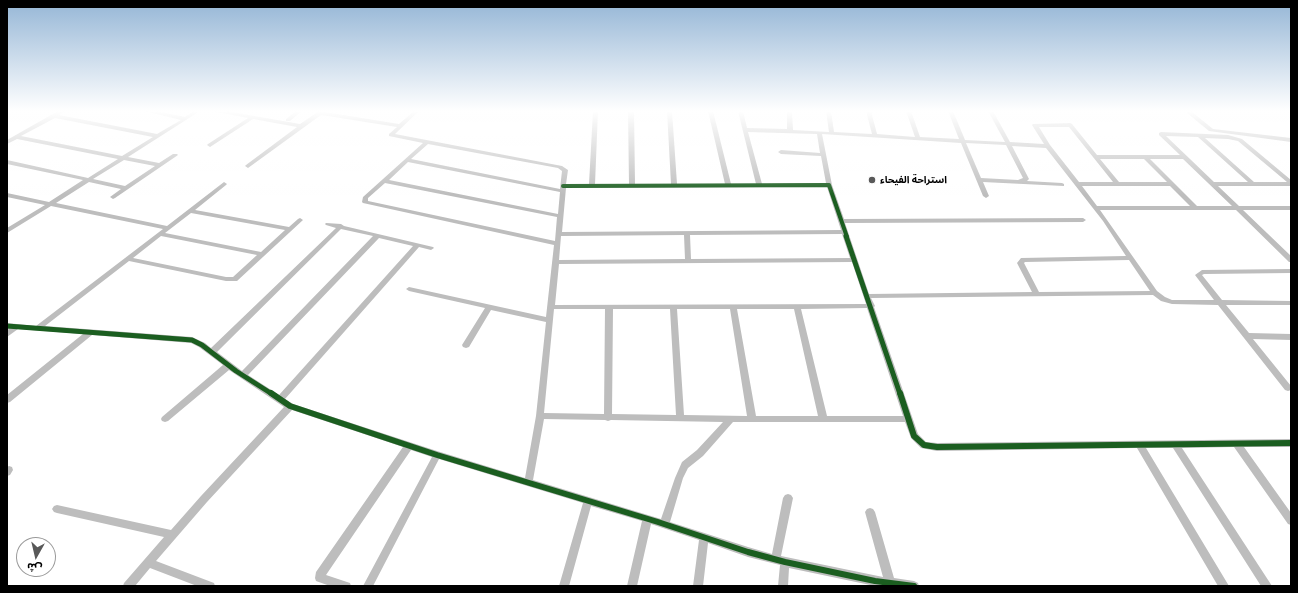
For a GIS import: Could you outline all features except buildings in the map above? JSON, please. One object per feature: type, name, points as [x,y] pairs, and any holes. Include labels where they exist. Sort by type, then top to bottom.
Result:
[{"type":"street","points":[[26,139],[159,165]]},
{"type":"street","points":[[7,231],[154,139]]},
{"type":"street","points":[[210,145],[220,139]]},
{"type":"street","points":[[248,166],[284,139]]},
{"type":"street","points":[[410,139],[560,167],[565,170],[557,244],[557,262],[540,416],[528,483]]},
{"type":"street","points":[[592,186],[595,139]]},
{"type":"street","points":[[631,139],[632,186]]},
{"type":"street","points":[[671,139],[674,185]]},
{"type":"street","points":[[717,139],[728,185]]},
{"type":"street","points":[[747,139],[759,185]]},
{"type":"street","points":[[820,139],[829,185],[908,419],[914,436],[919,442],[931,447],[1291,444]]},
{"type":"street","points":[[928,139],[1048,146]]},
{"type":"street","points":[[1005,139],[1026,178],[1024,181],[1019,182]]},
{"type":"street","points":[[1043,139],[1096,208],[1155,293],[1163,299],[1172,302],[1291,303]]},
{"type":"street","points":[[1081,139],[1117,184]]},
{"type":"street","points":[[1165,139],[1291,260]]},
{"type":"street","points":[[1203,139],[1253,184]]},
{"type":"street","points":[[1235,139],[1240,140],[1291,183]]},
{"type":"street","points":[[1280,139],[1291,140]]},
{"type":"street","points":[[962,141],[986,196]]},
{"type":"street","points":[[427,142],[386,181],[365,198],[365,202],[557,244]]},
{"type":"street","points":[[780,152],[823,155]]},
{"type":"street","points":[[113,197],[175,155]]},
{"type":"street","points":[[1096,157],[1183,157]]},
{"type":"street","points":[[1145,157],[1195,208]]},
{"type":"street","points":[[407,160],[563,189],[592,186],[829,185]]},
{"type":"street","points":[[7,162],[126,188]]},
{"type":"street","points":[[979,180],[1062,185]]},
{"type":"street","points":[[386,181],[560,216]]},
{"type":"street","points":[[1212,184],[1291,183]]},
{"type":"street","points":[[36,329],[224,184]]},
{"type":"street","points":[[1078,184],[1172,184]]},
{"type":"street","points":[[7,195],[49,205],[168,228]]},
{"type":"street","points":[[1096,208],[1291,208]]},
{"type":"street","points":[[189,211],[290,229]]},
{"type":"street","points":[[127,259],[232,279],[238,277],[300,220]]},
{"type":"street","points":[[842,221],[1083,220]]},
{"type":"street","points":[[328,224],[431,248]]},
{"type":"street","points":[[212,352],[340,226]]},
{"type":"street","points":[[558,234],[845,232]]},
{"type":"street","points":[[687,233],[688,262]]},
{"type":"street","points":[[159,234],[263,254]]},
{"type":"street","points":[[243,375],[378,235]]},
{"type":"street","points":[[280,399],[417,245]]},
{"type":"street","points":[[1037,294],[1020,263],[1023,260],[1130,258]]},
{"type":"street","points":[[557,262],[855,260]]},
{"type":"street","points":[[1288,388],[1199,277],[1199,273],[1291,271]]},
{"type":"street","points":[[409,289],[550,320]]},
{"type":"street","points":[[867,296],[1155,293]]},
{"type":"street","points":[[551,307],[871,306]]},
{"type":"street","points":[[466,344],[489,307]]},
{"type":"street","points":[[608,418],[609,307]]},
{"type":"street","points":[[673,307],[680,418]]},
{"type":"street","points":[[733,307],[752,418]]},
{"type":"street","points":[[796,307],[823,418]]},
{"type":"street","points":[[7,334],[11,326],[192,340],[212,352],[243,375],[290,406],[436,455],[664,524],[780,561],[890,583],[914,586]]},
{"type":"street","points":[[7,400],[90,333]]},
{"type":"street","points":[[1246,336],[1291,337]]},
{"type":"street","points":[[165,419],[230,365]]},
{"type":"street","points":[[128,586],[290,406]]},
{"type":"street","points":[[540,416],[608,418],[908,419]]},
{"type":"street","points":[[664,524],[679,478],[685,465],[700,453],[731,419]]},
{"type":"street","points":[[1175,444],[1267,586]]},
{"type":"street","points":[[1237,444],[1291,521]]},
{"type":"street","points":[[1140,445],[1224,586]]},
{"type":"street","points":[[346,586],[320,578],[320,575],[409,446]]},
{"type":"street","points":[[368,586],[436,455]]},
{"type":"street","points":[[782,586],[780,561],[788,498]]},
{"type":"street","points":[[564,586],[588,502]]},
{"type":"street","points":[[57,509],[173,535]]},
{"type":"street","points":[[870,512],[890,583]]},
{"type":"street","points":[[632,586],[647,520]]},
{"type":"street","points":[[698,586],[704,538]]},
{"type":"street","points":[[149,563],[210,586]]},
{"type":"cycle path","points":[[563,186],[829,185],[914,436],[924,445],[937,447],[1291,443]]},
{"type":"cycle path","points":[[7,326],[192,340],[202,345],[236,371],[290,406],[437,455],[658,522],[748,552],[785,562],[875,581],[914,586]]},
{"type":"place","name":"استراحة الفيحاء","points":[[872,180]]}]
